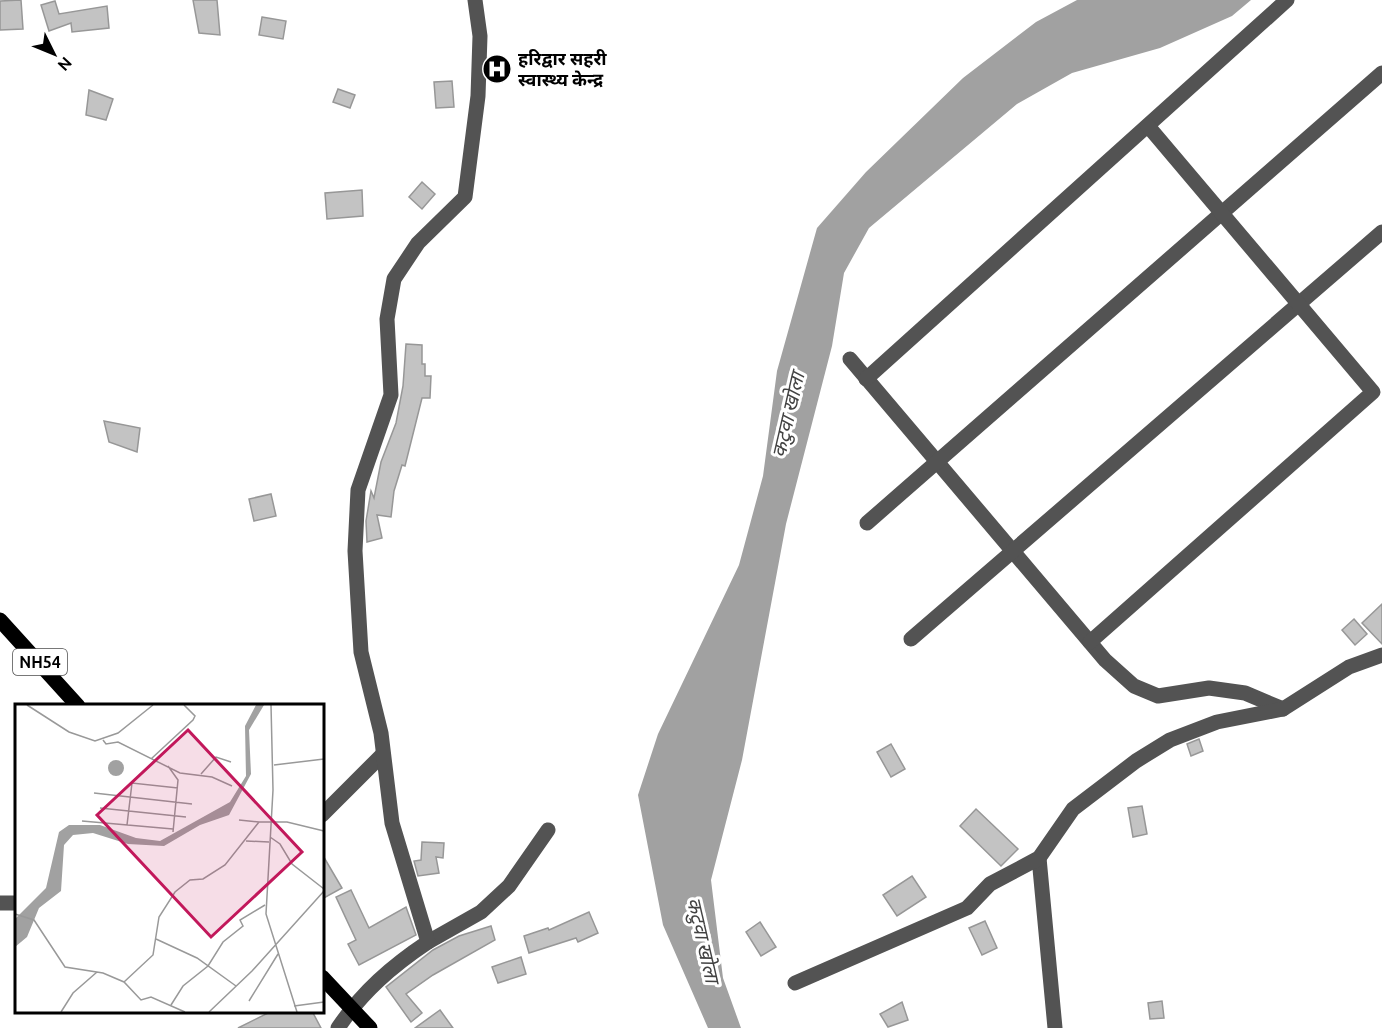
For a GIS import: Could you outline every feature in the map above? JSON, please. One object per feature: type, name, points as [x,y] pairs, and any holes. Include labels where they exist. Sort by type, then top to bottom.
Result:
[{"type":"main road","name":"NH54","points":[[0,620],[77,704]]},
{"type":"main road","points":[[324,979],[370,1028]]},
{"type":"street","points":[[428,942],[392,823],[381,733],[361,652],[355,551],[358,490],[391,395],[387,319],[394,279],[418,243],[465,197],[478,96],[480,36],[475,0]]},
{"type":"street","points":[[866,379],[1287,0]]},
{"type":"street","points":[[867,523],[1382,73]]},
{"type":"street","points":[[1090,642],[1373,392],[1148,126]]},
{"type":"street","points":[[911,639],[1382,232]]},
{"type":"street","points":[[850,359],[1105,660],[1134,686],[1158,696],[1209,688],[1245,693],[1283,709]]},
{"type":"street","points":[[795,983],[967,908],[990,884],[1039,858],[1073,809],[1136,761],[1170,740],[1217,722],[1283,709],[1349,668],[1382,655]]},
{"type":"street","points":[[324,813],[383,754]]},
{"type":"street","points":[[338,1028],[351,1008],[389,968],[428,942],[481,912],[509,886],[548,830]]},
{"type":"street","points":[[1039,858],[1055,1028]]},
{"type":"water","name":"कटुवा खोला","points":[[1077,0],[1251,0],[1232,16],[1160,48],[1072,73],[1017,104],[869,228],[844,273],[832,346],[786,524],[742,760],[711,880],[723,978],[741,1028],[708,1028],[663,925],[638,795],[658,734],[739,565],[763,476],[777,371],[817,228],[866,172],[963,78],[1036,22]]},
{"type":"building","points":[[21,0],[23,29],[0,30],[0,1]]},
{"type":"building","points":[[193,0],[217,0],[220,35],[199,33]]},
{"type":"building","points":[[55,1],[59,14],[107,6],[109,28],[72,32],[71,23],[49,31],[41,5]]},
{"type":"building","points":[[262,17],[286,21],[283,39],[259,35]]},
{"type":"building","points":[[452,81],[454,107],[436,108],[434,82]]},
{"type":"building","points":[[338,89],[355,95],[350,108],[333,102]]},
{"type":"building","points":[[89,90],[113,99],[106,120],[86,115]]},
{"type":"building","points":[[422,182],[435,194],[422,209],[409,197]]},
{"type":"building","points":[[362,190],[363,216],[327,219],[325,193]]},
{"type":"building","points":[[406,344],[422,345],[422,364],[425,364],[425,376],[431,376],[430,398],[422,398],[405,466],[402,465],[394,491],[391,517],[377,515],[382,538],[367,542],[366,521],[371,491],[374,498],[381,462],[396,423],[403,386]]},
{"type":"building","points":[[104,421],[140,428],[137,452],[109,442]]},
{"type":"building","points":[[271,494],[276,516],[254,521],[249,499]]},
{"type":"building","points":[[1382,604],[1382,644],[1362,623]]},
{"type":"building","points":[[1354,619],[1367,634],[1355,645],[1342,630]]},
{"type":"building","points":[[1199,739],[1203,751],[1191,756],[1187,744]]},
{"type":"building","points":[[891,744],[905,769],[891,777],[877,752]]},
{"type":"building","points":[[1142,806],[1147,834],[1133,837],[1128,808]]},
{"type":"building","points":[[976,809],[1018,849],[1001,866],[960,826]]},
{"type":"building","points":[[422,842],[444,843],[443,858],[436,857],[439,873],[418,876],[414,861],[421,860]]},
{"type":"building","points":[[324,857],[342,888],[324,898]]},
{"type":"building","points":[[912,876],[926,897],[897,916],[883,895]]},
{"type":"building","points":[[351,890],[369,928],[406,907],[416,935],[359,965],[348,944],[356,940],[336,897]]},
{"type":"building","points":[[589,912],[598,933],[578,942],[576,938],[529,953],[524,936],[548,928],[549,930]]},
{"type":"building","points":[[985,921],[997,948],[982,955],[969,928]]},
{"type":"building","points":[[760,922],[776,947],[761,956],[746,932]]},
{"type":"building","points":[[491,926],[495,940],[433,975],[406,994],[422,1013],[411,1022],[386,987],[433,950],[459,936]]},
{"type":"building","points":[[521,957],[526,974],[498,983],[492,967]]},
{"type":"building","points":[[1162,1001],[1164,1018],[1150,1019],[1148,1003]]},
{"type":"building","points":[[902,1002],[908,1020],[888,1027],[880,1014]]},
{"type":"building","points":[[440,1010],[453,1028],[415,1028]]},
{"type":"building","points":[[268,1013],[313,1013],[321,1028],[238,1028]]},
{"type":"place","name":"हरिद्वार सहरी स्वास्थ्य केन्द्र","points":[[497,69]]}]
